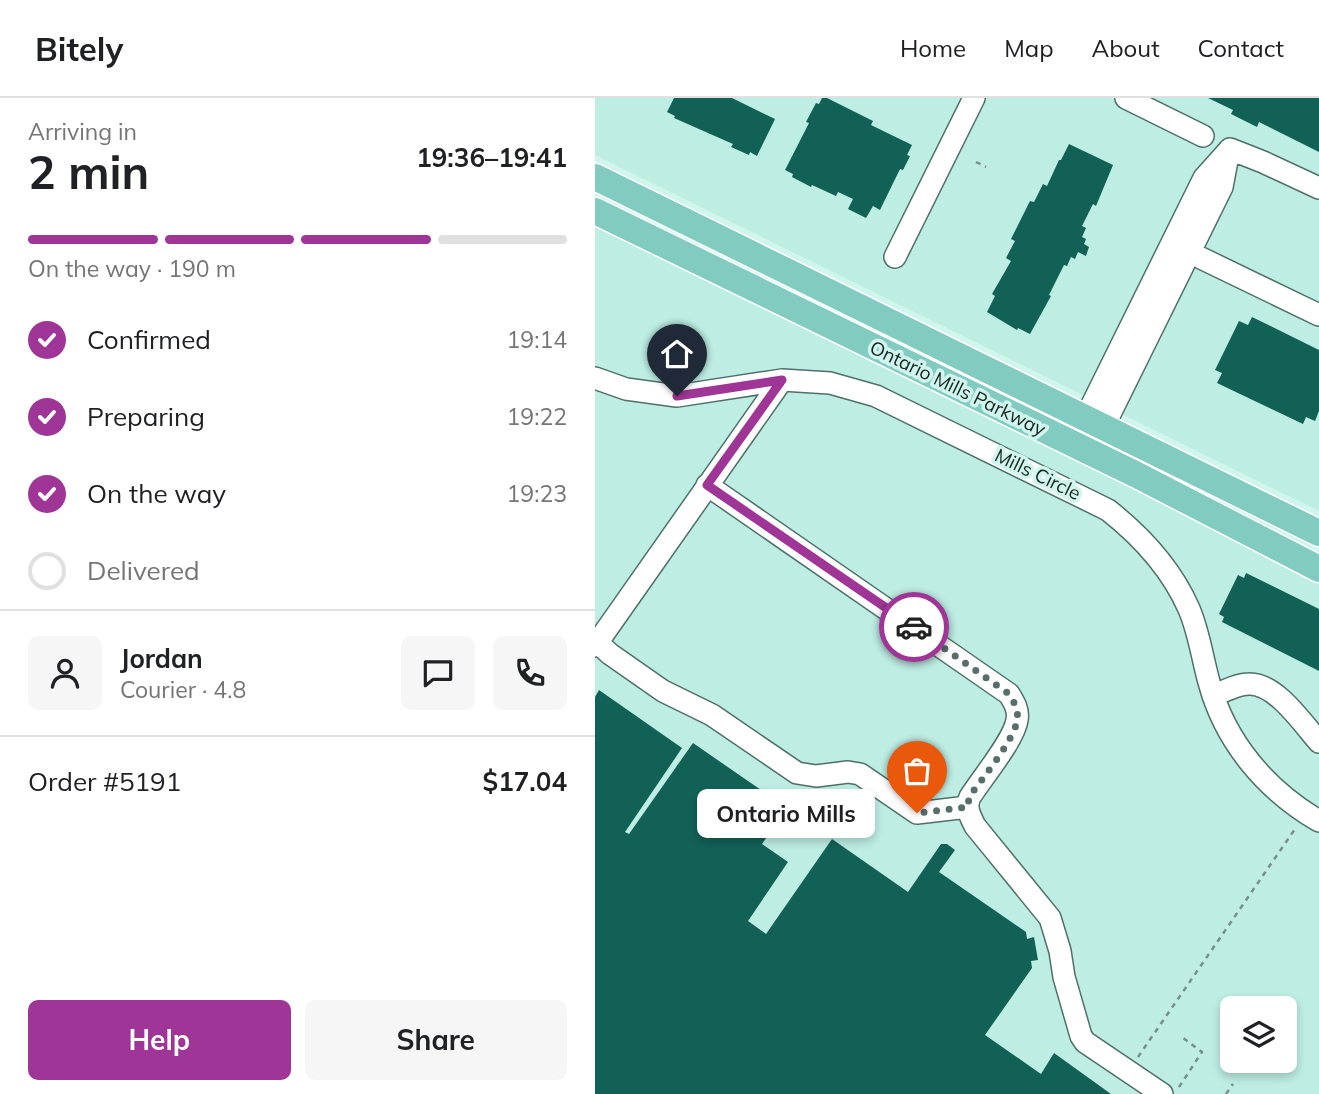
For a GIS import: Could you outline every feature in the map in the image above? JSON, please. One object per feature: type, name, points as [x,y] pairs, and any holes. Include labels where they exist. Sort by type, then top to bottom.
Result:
[{"type":"main road","name":"Ontario Mills Parkway","points":[[604,182],[1319,533]]},
{"type":"main road","name":"Ontario Mills Parkway","points":[[597,217],[1137,475],[1319,569]]},
{"type":"street","points":[[895,257],[974,98]]},
{"type":"street","points":[[1126,98],[1203,136]]},
{"type":"street","points":[[1094,423],[1221,187],[1230,149],[1319,188]]},
{"type":"street","points":[[597,217],[604,182]]},
{"type":"street","points":[[1201,258],[1319,315]]},
{"type":"street","name":"Mills Circle","points":[[595,378],[627,389],[677,396],[782,380],[830,383],[876,396],[1108,510],[1125,523],[1163,564],[1180,591],[1195,624],[1213,695],[1231,735],[1248,761],[1274,789],[1312,817]]},
{"type":"street","points":[[782,380],[596,645],[663,691],[712,715],[797,773],[816,776],[848,772],[860,774],[917,813],[968,807]]},
{"type":"street","points":[[707,485],[1009,694],[1016,705],[1018,717],[1014,732],[969,797],[969,814],[975,826],[1050,918],[1061,951],[1064,977],[1081,1036],[1162,1094]]},
{"type":"street","points":[[1213,695],[1241,685],[1259,685],[1280,698],[1319,742]]},
{"type":"path","points":[[976,162],[986,167]]},
{"type":"path","points":[[1126,1070],[1312,817]]},
{"type":"path","points":[[1175,1094],[1202,1052],[1182,1037]]},
{"type":"path","points":[[1226,1094],[1233,1084]]},
{"type":"shaded area","points":[[595,98],[1319,98],[1319,511],[595,155]]},
{"type":"shaded area","points":[[595,218],[1319,582],[1319,1094],[595,1094]]},
{"type":"building","points":[[674,98],[732,98],[775,119],[757,156],[750,152],[749,155],[731,147],[733,144],[674,118],[675,116],[667,112]]},
{"type":"building","points":[[822,98],[873,121],[871,125],[912,145],[907,155],[910,156],[903,170],[900,169],[880,210],[873,206],[866,218],[848,209],[853,199],[838,192],[836,196],[812,185],[811,187],[785,170],[809,123],[806,122],[816,103],[819,104]]},
{"type":"building","points":[[1208,98],[1319,98],[1319,152],[1259,122],[1257,127],[1231,114],[1233,110]]},
{"type":"building","points":[[1069,144],[1113,165],[1096,206],[1093,204],[1082,226],[1086,228],[1082,237],[1086,239],[1084,244],[1089,247],[1086,256],[1078,252],[1075,259],[1071,257],[1067,266],[1064,265],[1030,334],[1018,328],[1017,330],[987,312],[995,296],[992,294],[1011,261],[1006,258],[1015,241],[1011,239],[1030,201],[1034,202],[1043,184],[1047,186]]},
{"type":"building","points":[[1252,317],[1319,350],[1319,411],[1315,421],[1306,417],[1303,424],[1217,383],[1222,373],[1215,370],[1239,321],[1248,325]]},
{"type":"building","points":[[1246,573],[1319,609],[1319,671],[1222,622],[1224,617],[1219,614],[1238,575],[1244,578]]},
{"type":"building","points":[[599,690],[682,748],[625,832],[629,834],[693,743],[787,808],[762,844],[788,862],[748,921],[766,934],[832,839],[908,892],[941,844],[947,844],[955,850],[939,872],[1026,932],[1027,939],[1034,937],[1038,960],[1031,961],[1032,968],[985,1035],[1041,1074],[1054,1053],[1111,1094],[595,1094],[595,697]]},
{"type":"way so far","points":[[914,627],[1001,687],[1016,705],[1018,717],[1014,732],[969,797],[968,807],[917,813]]},
{"type":"place","name":"Ontario Mills","points":[[917,813]]},
{"type":"route","points":[[677,396],[782,380],[707,485],[914,627]]}]
